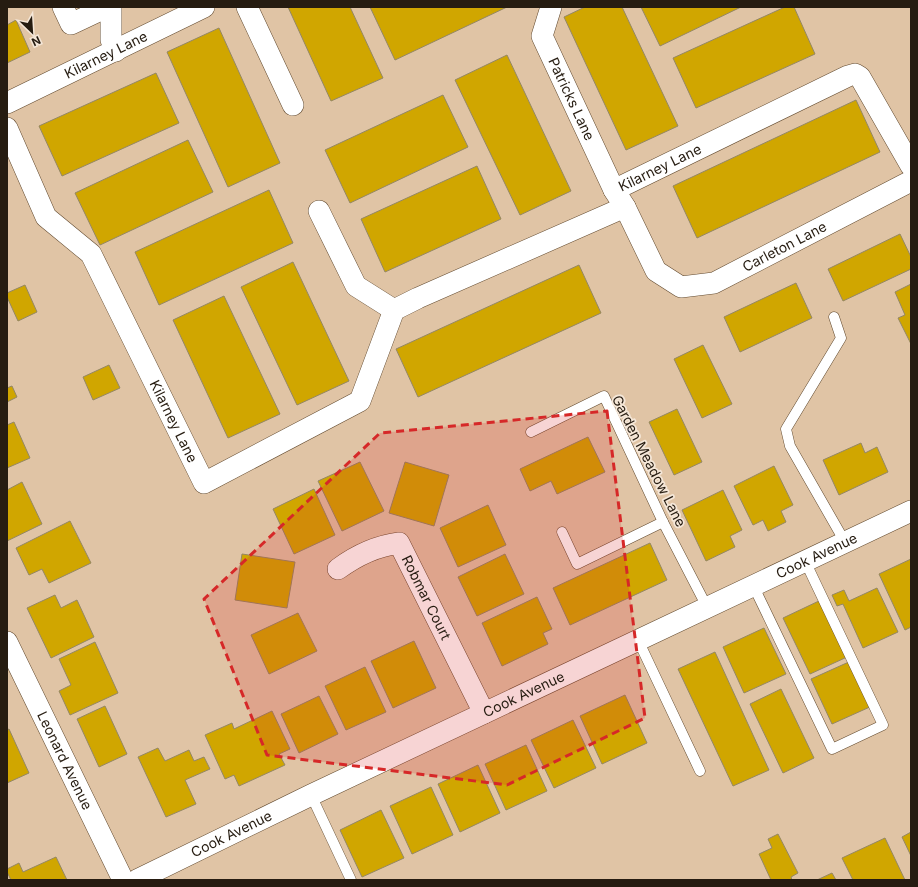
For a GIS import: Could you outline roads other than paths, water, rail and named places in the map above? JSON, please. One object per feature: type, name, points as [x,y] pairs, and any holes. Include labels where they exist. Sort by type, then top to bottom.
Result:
[{"type":"street","points":[[67,16],[107,7]]},
{"type":"street","points":[[111,7],[111,40],[116,51]]},
{"type":"street","name":"Kilarney Lane","points":[[7,103],[204,7]]},
{"type":"street","points":[[247,7],[294,105]]},
{"type":"street","name":"Patricks Lane","points":[[551,7],[542,36],[656,271]]},
{"type":"street","name":"Kilarney Lane","points":[[7,128],[46,217],[91,254],[204,483],[360,401],[394,310],[620,198],[841,79],[855,74],[860,77],[910,181]]},
{"type":"street","name":"Carleton Lane","points":[[656,271],[681,287],[714,283],[910,181]]},
{"type":"street","points":[[319,211],[356,286],[394,310]]},
{"type":"street","name":"Cook Avenue","points":[[136,880],[311,795],[911,510]]},
{"type":"street","name":"Robmar Court","points":[[338,569],[350,560],[373,549],[399,543],[484,713]]},
{"type":"street","name":"Leonard Avenue","points":[[7,642],[123,880]]},
{"type":"lane","points":[[834,317],[841,338],[786,430],[790,446],[845,542]]},
{"type":"lane","name":"Garden Meadow Lane","points":[[531,432],[604,396],[664,522],[707,607]]},
{"type":"lane","points":[[562,532],[577,564],[664,522]]},
{"type":"lane","points":[[754,585],[832,748],[883,725],[805,561]]},
{"type":"lane","points":[[638,640],[700,771]]},
{"type":"lane","points":[[311,795],[351,880]]}]
